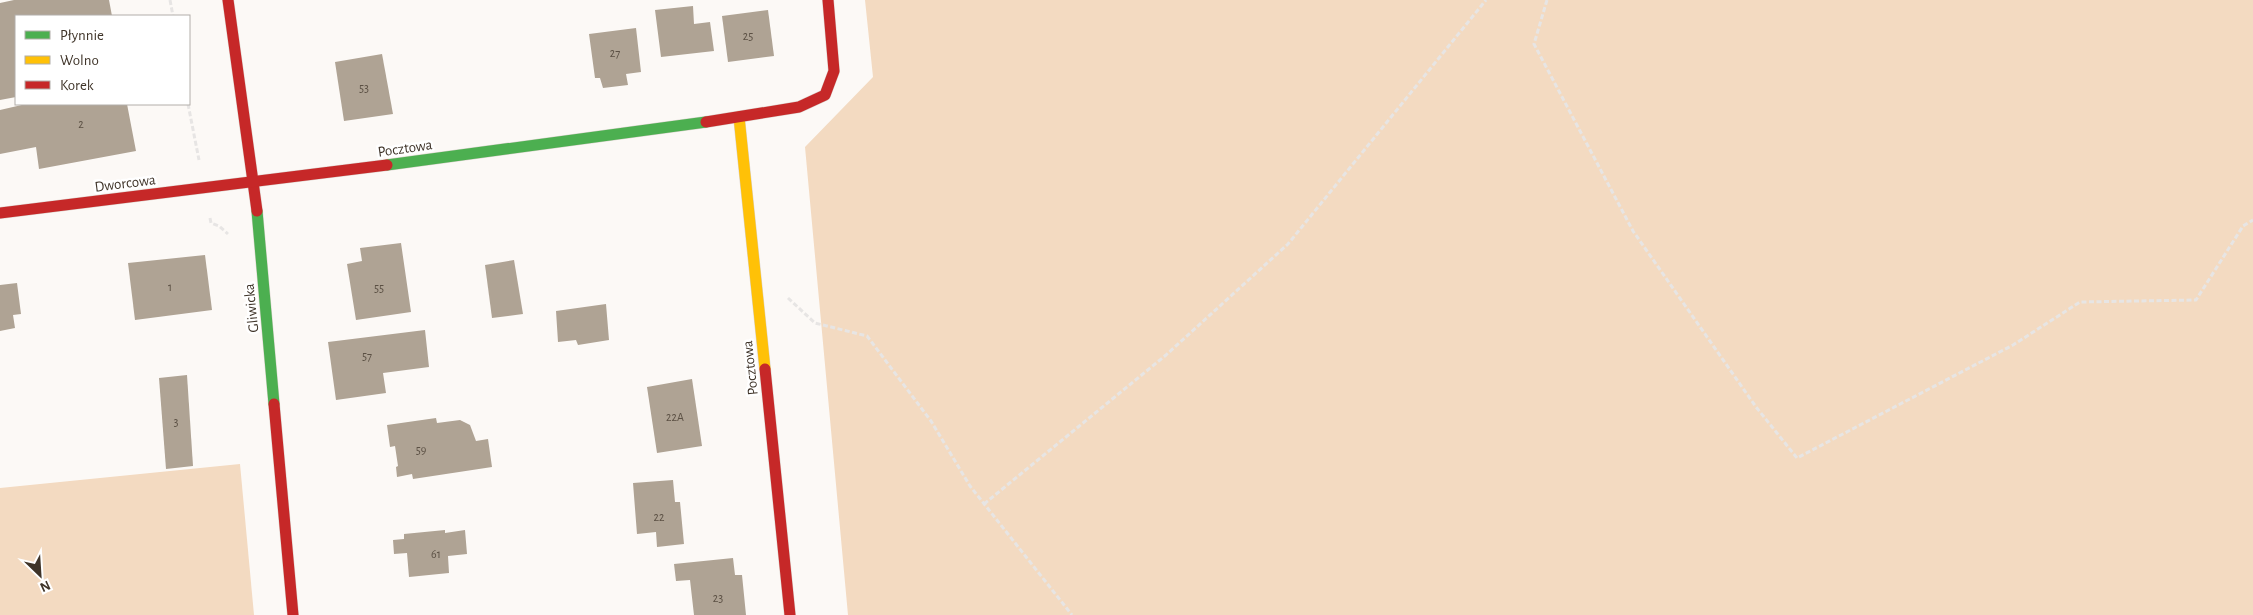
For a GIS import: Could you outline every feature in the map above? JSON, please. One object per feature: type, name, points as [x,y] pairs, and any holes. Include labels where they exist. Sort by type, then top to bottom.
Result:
[{"type":"street","name":"Gliwicka","points":[[228,0],[254,184],[293,615]]},
{"type":"street","name":"Pocztowa","points":[[254,184],[799,107],[826,95],[834,71],[828,0]]},
{"type":"street","name":"Pocztowa","points":[[738,117],[790,615]]},
{"type":"street","name":"Dworcowa","points":[[0,213],[254,184]]},
{"type":"path","points":[[170,0],[173,15]]},
{"type":"path","points":[[984,504],[1166,356],[1288,244],[1486,0]]},
{"type":"path","points":[[1546,0],[1534,44],[1633,231],[1756,407],[1797,458],[2013,346],[2080,302],[2196,300],[2243,226],[2253,220]]},
{"type":"path","points":[[781,291],[815,323],[867,336],[931,421],[970,486],[1072,615]]},
{"type":"shaded area","points":[[865,0],[2253,0],[2253,615],[848,615],[805,147],[873,77]]},
{"type":"shaded area","points":[[240,464],[254,615],[0,615],[0,488]]},
{"type":"building","points":[[14,0],[109,0],[112,15],[15,15],[15,97],[0,100],[0,3]]},
{"type":"building","points":[[693,6],[694,24],[710,22],[714,51],[661,57],[655,10]]},
{"type":"building","points":[[768,10],[774,56],[728,62],[722,16]]},
{"type":"building","points":[[636,28],[641,72],[626,74],[628,85],[603,88],[600,78],[595,78],[589,34]]},
{"type":"building","points":[[382,54],[393,114],[344,121],[335,62]]},
{"type":"building","points":[[22,105],[127,105],[136,151],[39,169],[36,147],[0,154],[0,110]]},
{"type":"building","points":[[401,243],[411,312],[356,320],[347,264],[362,261],[360,248]]},
{"type":"building","points":[[205,255],[212,310],[135,320],[128,263]]},
{"type":"building","points":[[514,260],[523,314],[492,318],[485,265]]},
{"type":"building","points":[[17,283],[21,314],[13,315],[15,328],[0,331],[0,285]]},
{"type":"building","points":[[606,304],[609,340],[578,345],[576,340],[558,342],[556,311]]},
{"type":"building","points":[[425,330],[429,367],[383,373],[386,393],[336,400],[328,342]]},
{"type":"building","points":[[187,375],[193,466],[166,469],[159,378]]},
{"type":"building","points":[[692,379],[702,446],[657,453],[647,387]]},
{"type":"building","points":[[436,418],[437,423],[460,420],[470,425],[476,441],[488,439],[492,467],[413,479],[412,474],[397,477],[396,467],[398,466],[395,446],[390,447],[387,425]]},
{"type":"building","points":[[673,480],[675,502],[680,502],[684,544],[657,547],[656,532],[637,534],[633,483]]},
{"type":"building","points":[[445,530],[445,533],[465,530],[467,554],[448,556],[449,573],[409,577],[407,553],[394,554],[393,540],[404,539],[404,534]]},
{"type":"building","points":[[733,558],[735,575],[742,575],[746,615],[694,615],[690,580],[676,581],[674,564]]},
{"type":"traffic: fast","points":[[387,165],[706,122]]},
{"type":"traffic: fast","points":[[257,211],[274,404]]},
{"type":"traffic: slow","points":[[739,117],[765,369]]},
{"type":"traffic: jam","points":[[228,0],[257,211]]},
{"type":"traffic: jam","points":[[706,122],[799,107],[825,95],[834,71],[828,0]]},
{"type":"traffic: jam","points":[[0,213],[387,165]]},
{"type":"traffic: jam","points":[[765,369],[790,615]]},
{"type":"traffic: jam","points":[[274,404],[293,615]]}]
